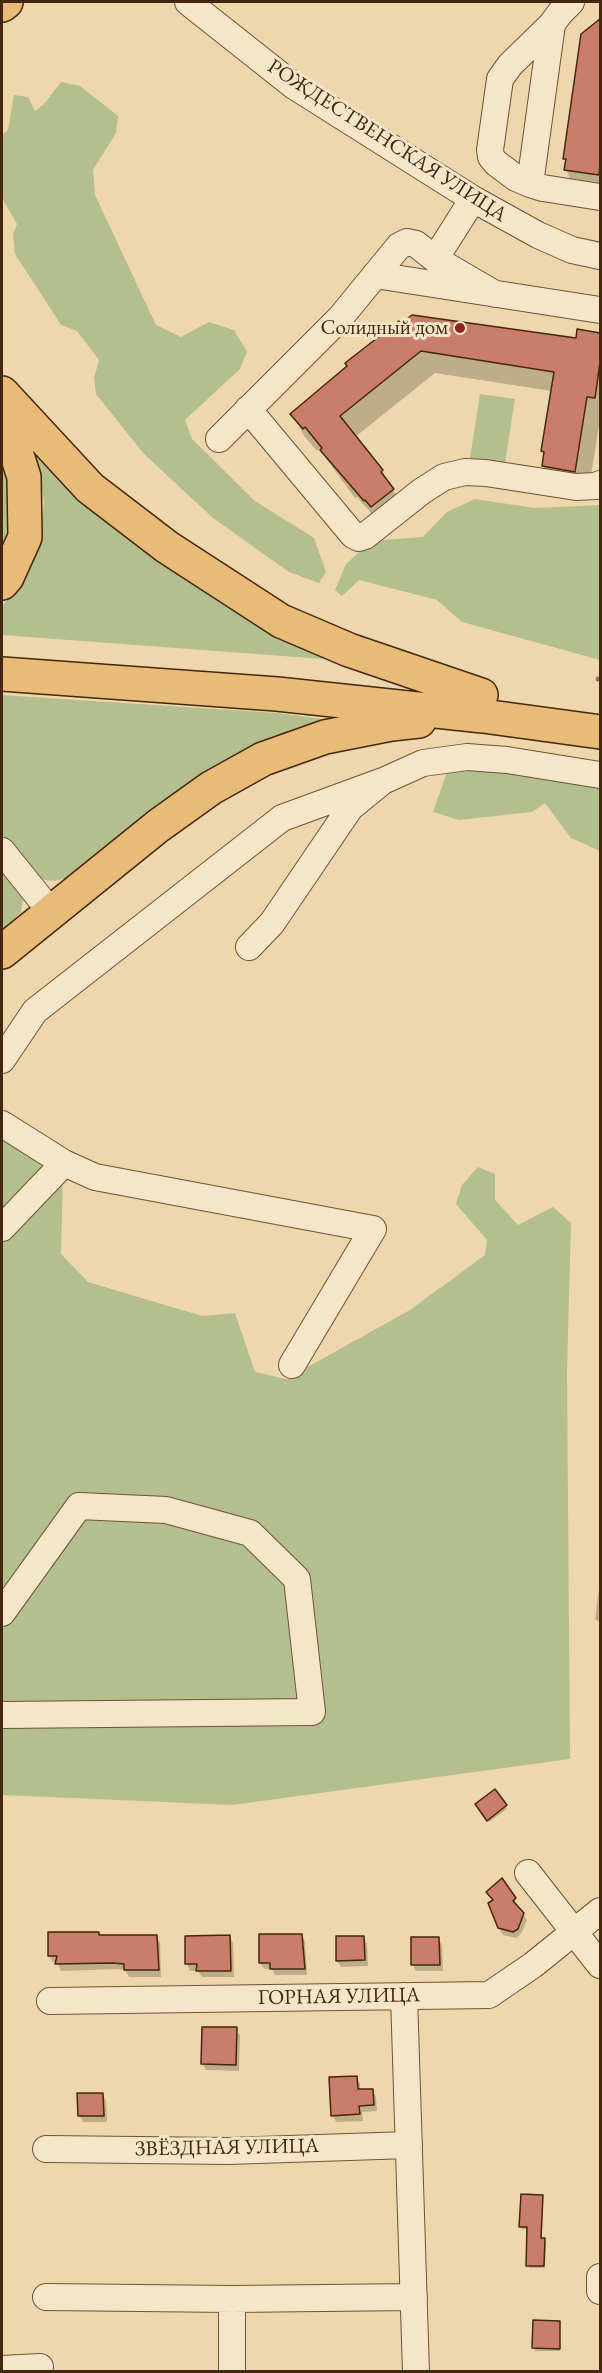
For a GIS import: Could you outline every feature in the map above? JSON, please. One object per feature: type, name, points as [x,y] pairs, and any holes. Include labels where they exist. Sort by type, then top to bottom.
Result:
[{"type":"main road","points":[[2,5],[6,2]]},
{"type":"main road","points":[[2,393],[90,488],[167,547],[281,621],[482,705]]},
{"type":"main road","points":[[2,408],[24,477],[25,501],[25,537],[7,577],[2,582]]},
{"type":"main road","points":[[2,656],[279,675],[482,705],[600,732]]},
{"type":"main road","points":[[2,674],[277,694],[600,711]]},
{"type":"main road","points":[[2,952],[167,819],[212,788],[263,759],[336,734],[482,705]]},
{"type":"street","name":"РОЖДЕСТВЕНСКАЯ УЛИЦА","points":[[188,2],[294,87],[473,199],[538,236],[572,250],[600,256]]},
{"type":"street","points":[[571,2],[510,65],[500,79],[491,157],[516,178],[530,184],[600,197]]},
{"type":"street","points":[[530,184],[552,24]]},
{"type":"street","points":[[435,259],[473,199]]},
{"type":"street","points":[[219,439],[340,318],[399,246],[407,242],[416,244],[435,259],[495,294]]},
{"type":"street","points":[[375,275],[600,310]]},
{"type":"street","points":[[248,409],[353,535],[359,538],[365,536],[422,491],[444,477],[465,472],[486,473],[576,487],[600,484]]},
{"type":"street","points":[[2,1060],[35,1011],[282,818],[384,781],[423,763],[467,757],[507,760],[600,775]]},
{"type":"street","points":[[249,946],[272,923],[350,808],[384,781]]},
{"type":"street","points":[[2,851],[51,912]]},
{"type":"street","points":[[2,1124],[64,1163],[95,1177],[374,1229],[292,1365]]},
{"type":"street","points":[[2,1228],[64,1163]]},
{"type":"street","points":[[2,1613],[79,1506],[166,1510],[250,1533],[297,1579],[312,1712],[2,1715]]},
{"type":"street","points":[[528,1873],[600,1965]]},
{"type":"street","name":"ГОРНАЯ УЛИЦА","points":[[50,2001],[489,1995],[574,1934],[600,1911]]},
{"type":"street","points":[[404,1996],[416,2372]]},
{"type":"street","name":"ЗВЁЗДНАЯ УЛИЦА","points":[[46,2149],[229,2151],[409,2145]]},
{"type":"street","points":[[600,2277],[600,2291]]},
{"type":"street","points":[[46,2297],[232,2300],[414,2297]]},
{"type":"street","points":[[232,2300],[232,2372]]},
{"type":"street","points":[[2,2369],[40,2367]]},
{"type":"green space","points":[[61,82],[80,86],[118,116],[116,133],[93,170],[95,195],[156,325],[181,337],[209,322],[234,330],[247,352],[240,369],[185,420],[192,439],[255,501],[314,538],[326,572],[319,583],[289,572],[213,518],[144,454],[96,394],[94,378],[99,360],[77,331],[61,325],[15,254],[13,234],[17,224],[2,198],[2,135],[8,130],[14,95],[28,97],[35,111],[44,104]]},
{"type":"green space","points":[[480,394],[515,399],[505,463],[470,458]]},
{"type":"green space","points":[[2,440],[14,480],[14,532],[2,563]]},
{"type":"green space","points":[[29,440],[115,526],[165,566],[217,601],[277,634],[328,656],[323,659],[2,635],[2,607],[28,570],[40,537],[44,502],[39,471]]},
{"type":"green space","points":[[475,499],[534,508],[600,505],[600,660],[462,622],[437,600],[359,580],[342,596],[335,590],[346,564],[365,547],[383,540],[423,537],[447,512]]},
{"type":"green space","points":[[2,695],[278,713],[322,719],[149,813],[66,878],[55,881],[44,880],[34,874],[2,835]]},
{"type":"green space","points":[[466,766],[600,786],[600,851],[571,838],[545,803],[532,812],[459,820],[433,812],[448,769]]},
{"type":"green space","points":[[2,866],[17,885],[23,899],[21,912],[2,932]]},
{"type":"green space","points":[[2,1124],[63,1172],[61,1254],[88,1282],[202,1316],[235,1313],[255,1372],[286,1379],[410,1310],[485,1255],[487,1240],[456,1204],[462,1185],[478,1167],[495,1174],[495,1200],[518,1225],[553,1207],[571,1223],[567,1371],[570,1759],[232,1805],[2,1795]]},
{"type":"building","points":[[600,19],[599,175],[564,170],[566,159],[563,159],[581,34]]},
{"type":"building","points":[[412,315],[576,338],[577,329],[600,333],[600,362],[595,398],[587,397],[575,472],[542,466],[544,452],[541,451],[554,372],[421,351],[340,416],[383,470],[381,472],[394,489],[371,507],[364,501],[320,450],[322,448],[305,427],[303,429],[290,414],[347,366],[345,363],[399,321],[401,323]]},
{"type":"building","points":[[495,1789],[507,1805],[487,1821],[475,1804]]},
{"type":"building","points":[[502,1878],[516,1898],[513,1901],[524,1913],[518,1929],[513,1932],[498,1928],[488,1903],[493,1900],[486,1892]]},
{"type":"building","points":[[48,1932],[157,1935],[159,1970],[124,1970],[124,1964],[113,1963],[55,1964],[57,1956],[48,1956]]},
{"type":"building","points":[[259,1934],[302,1934],[305,1969],[270,1969],[270,1963],[259,1963]]},
{"type":"building","points":[[230,1935],[231,1971],[196,1971],[197,1964],[185,1964],[185,1936]]},
{"type":"building","points":[[336,1936],[364,1936],[365,1960],[336,1961]]},
{"type":"building","points":[[411,1937],[439,1937],[440,1965],[411,1965]]},
{"type":"building","points":[[202,2027],[237,2027],[236,2065],[201,2064]]},
{"type":"building","points":[[357,2076],[358,2089],[373,2089],[374,2105],[359,2106],[360,2114],[331,2116],[329,2077]]},
{"type":"building","points":[[77,2093],[103,2093],[104,2116],[78,2116]]},
{"type":"building","points":[[521,2194],[543,2195],[541,2238],[545,2238],[544,2266],[526,2266],[527,2227],[519,2227]]},
{"type":"building","points":[[533,2320],[560,2321],[560,2349],[532,2348]]},
{"type":"place","name":"Солидный дом","points":[[460,328]]}]
